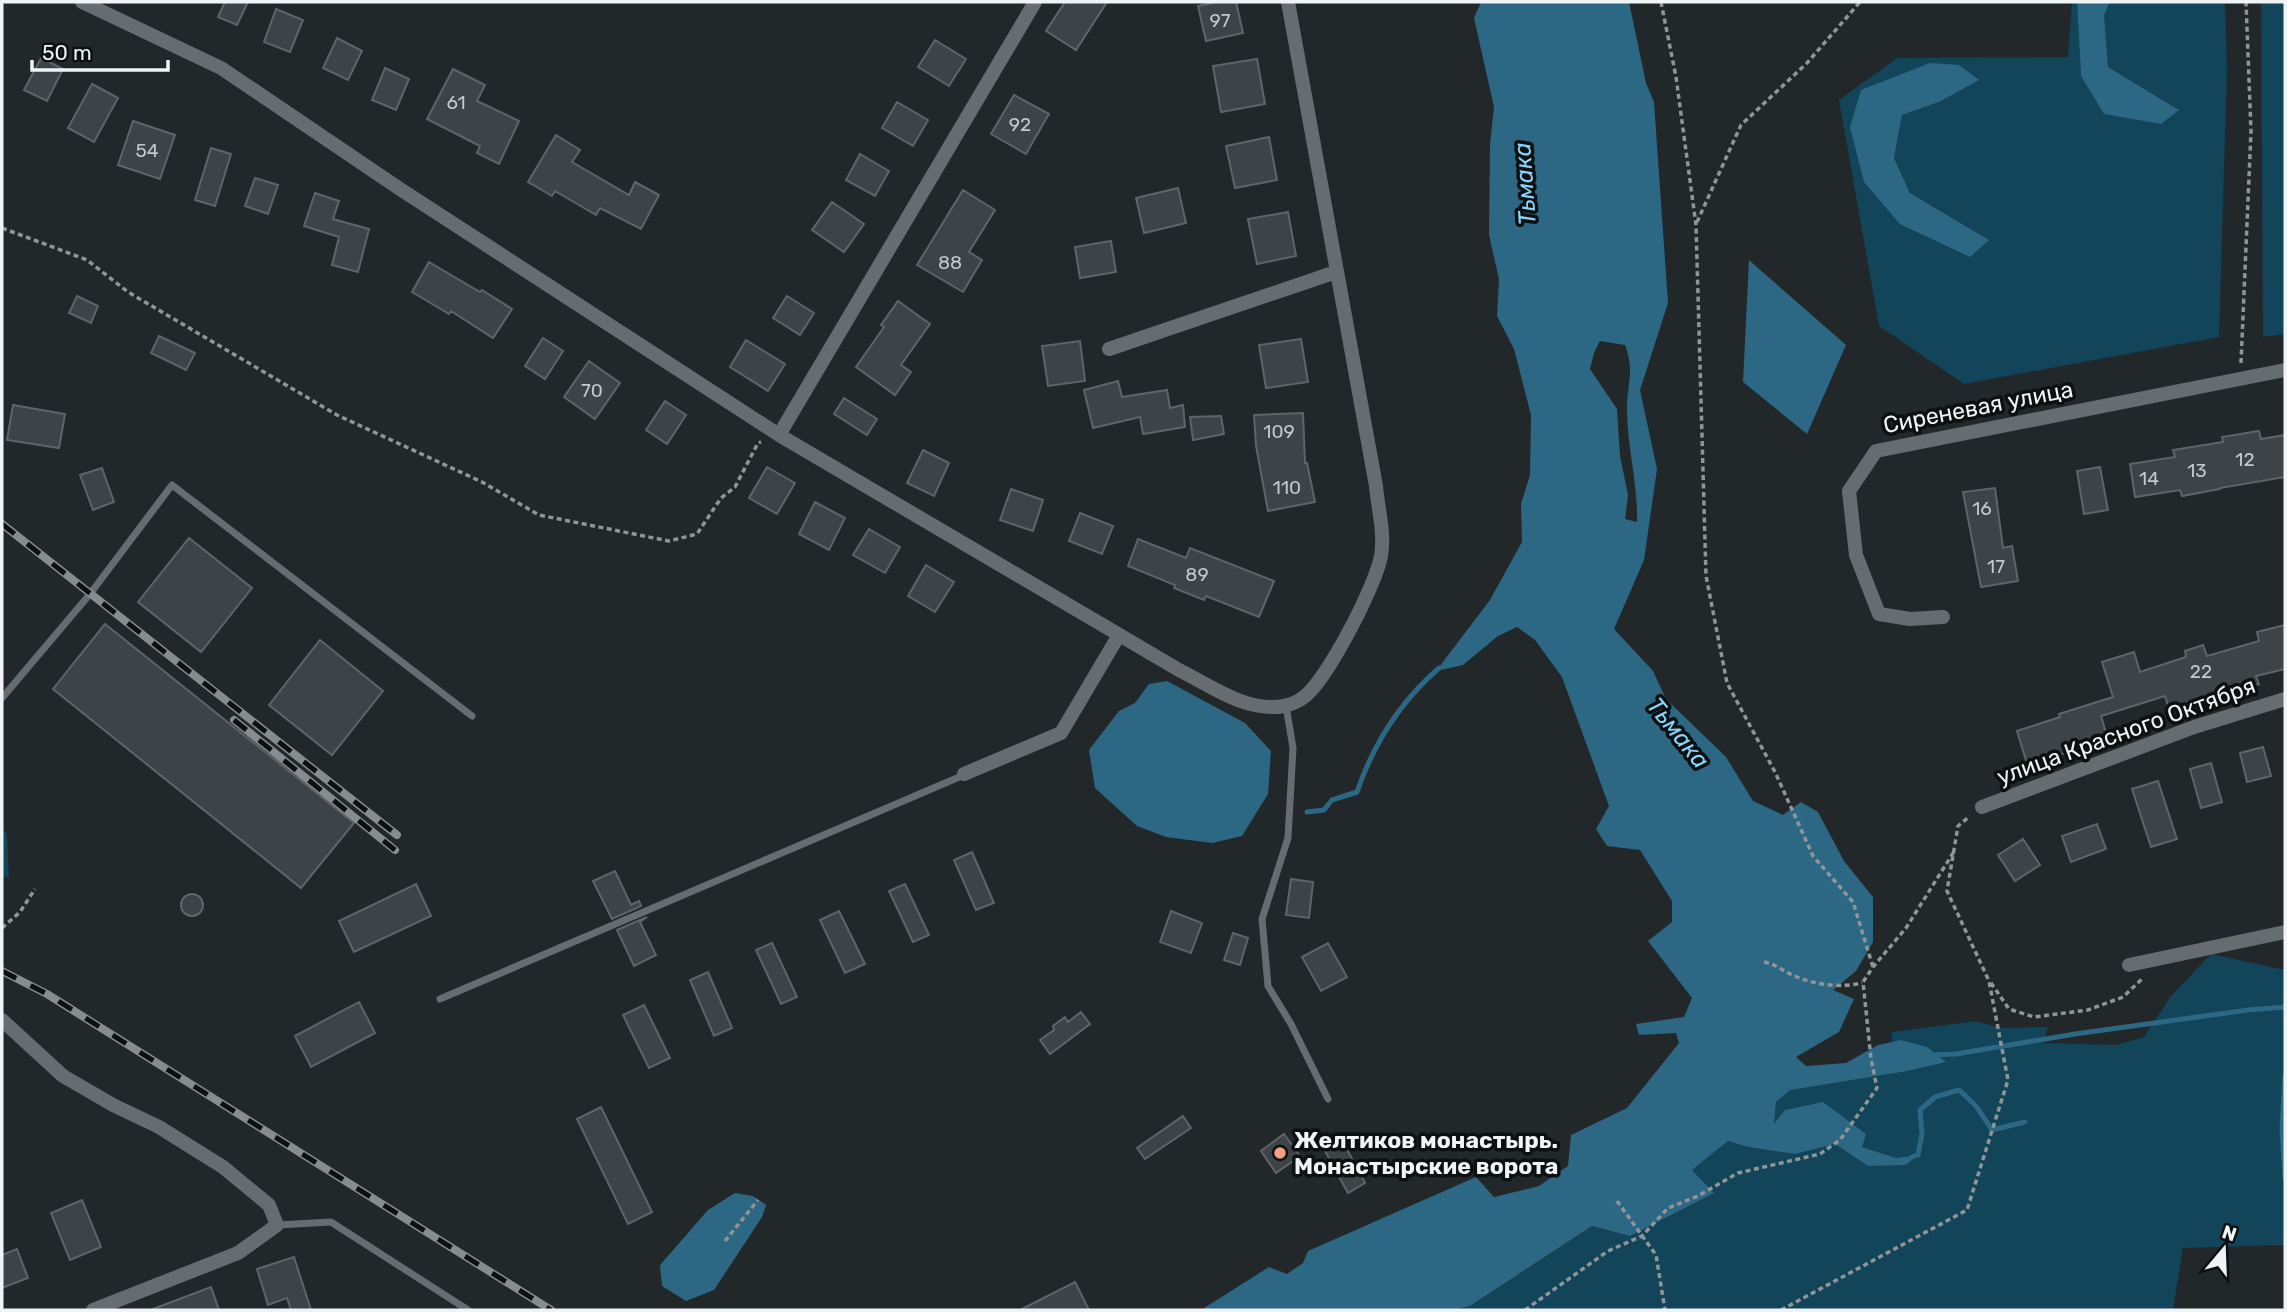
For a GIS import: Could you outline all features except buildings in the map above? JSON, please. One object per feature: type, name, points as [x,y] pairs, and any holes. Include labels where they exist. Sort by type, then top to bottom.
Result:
[{"type":"street","points":[[82,2],[221,68],[400,189],[779,435],[1119,635],[1241,702],[1263,707],[1286,706],[1305,696],[1338,649],[1358,613],[1381,558],[1383,535],[1287,2]]},
{"type":"street","points":[[779,435],[1035,2]]},
{"type":"street","points":[[1109,349],[1336,272]]},
{"type":"street","name":"Сиреневая улица","points":[[1943,617],[1910,619],[1879,614],[1856,555],[1849,491],[1876,451],[2285,370]]},
{"type":"street","points":[[964,774],[1061,733],[1119,635]]},
{"type":"street","name":"улица Красного Октября","points":[[1982,807],[2193,727],[2285,699]]},
{"type":"street","points":[[2129,965],[2285,932]]},
{"type":"street","points":[[2,1020],[63,1076],[113,1105],[159,1127],[223,1167],[269,1205],[277,1225],[238,1253],[93,1310]]},
{"type":"lane","points":[[2,698],[90,594],[172,485],[471,716]]},
{"type":"lane","points":[[1286,706],[1293,748],[1288,838],[1262,919],[1268,986],[1291,1024],[1328,1099]]},
{"type":"lane","points":[[440,999],[964,774]]},
{"type":"lane","points":[[277,1225],[331,1222],[468,1310]]},
{"type":"path","points":[[1661,2],[1676,77],[1696,225],[1706,576],[1727,683],[1775,772],[1813,856],[1853,902],[1872,967]]},
{"type":"path","points":[[1696,225],[1741,125],[1807,63],[1860,2]]},
{"type":"path","points":[[2241,379],[2251,131],[2246,2]]},
{"type":"path","points":[[2,228],[87,260],[128,292],[337,415],[482,482],[539,515],[669,541],[697,534],[720,498],[735,487],[758,443],[779,435]]},
{"type":"path","points":[[1982,807],[1958,826],[1947,891],[1989,981],[2009,1009],[2034,1017],[2088,1010],[2123,997],[2165,958]]},
{"type":"path","points":[[1525,1310],[1608,1251],[1642,1236],[1668,1208],[1698,1196],[1738,1173],[1821,1154],[1840,1140],[1877,1088],[1871,1059],[1863,982],[1872,967],[1906,928],[1955,850]]},
{"type":"path","points":[[2,928],[20,912],[35,889]]},
{"type":"path","points":[[1764,962],[1796,977],[1822,984],[1849,986],[1863,982]]},
{"type":"path","points":[[1781,1310],[1967,1210],[2008,1080],[1989,981]]},
{"type":"path","points":[[725,1241],[758,1200]]},
{"type":"path","points":[[1617,1201],[1656,1255],[1665,1310]]},
{"type":"shaded area","points":[[2072,2],[2077,2],[2081,76],[2178,109],[2108,67],[2101,2],[2225,2],[2227,69],[2219,337],[1964,384],[1879,326],[1839,100],[1897,58],[2068,57]],"holes":[[[1930,63],[1939,102],[1902,115],[1894,158],[1910,193],[1989,240],[1864,182]]]},
{"type":"shaded area","points":[[2261,2],[2285,2],[2285,334],[2263,337]]},
{"type":"shaded area","points":[[2,828],[7,834],[9,878],[2,875]]},
{"type":"shaded area","points":[[2211,954],[2285,970],[2285,1245],[2183,1248],[2173,1310],[1453,1310],[1470,1306],[1592,1226],[1630,1236],[1713,1193],[1692,1170],[1728,1141],[1795,1154],[1835,1144],[1868,1165],[1906,1165],[1917,1155],[1896,1158],[1773,1125],[1776,1102],[1789,1090],[1892,1062],[1892,1032],[1976,1021],[2001,1028],[2048,1027],[2043,1043],[2116,1045],[2144,1037],[2171,996]]},
{"type":"water","name":"Тьмака","points":[[1481,2],[1629,2],[1646,83],[1654,102],[1668,303],[1640,390],[1657,469],[1644,560],[1614,629],[1653,671],[1666,699],[1726,757],[1753,801],[1783,815],[1801,802],[1818,812],[1844,861],[1873,897],[1873,942],[1856,971],[1833,990],[1854,999],[1839,1032],[1796,1057],[1806,1066],[1846,1063],[1878,1045],[1901,1040],[1927,1047],[1946,1062],[1790,1090],[1776,1102],[1774,1124],[1785,1110],[1823,1102],[1866,1134],[1862,1147],[1896,1158],[1918,1155],[1906,1165],[1868,1166],[1835,1144],[1795,1154],[1728,1141],[1692,1170],[1714,1193],[1630,1236],[1592,1226],[1470,1306],[1453,1310],[1201,1310],[1269,1267],[1287,1274],[1303,1263],[1308,1251],[1476,1177],[1494,1197],[1539,1186],[1568,1166],[1571,1135],[1627,1108],[1679,1043],[1676,1033],[1639,1035],[1636,1024],[1684,1017],[1692,998],[1648,941],[1672,922],[1672,901],[1640,850],[1607,846],[1596,829],[1609,806],[1562,677],[1535,640],[1517,627],[1498,636],[1463,665],[1436,671],[1490,600],[1522,542],[1521,504],[1530,475],[1531,415],[1514,349],[1497,316],[1499,279],[1489,235],[1490,144],[1494,107],[1474,18]],"holes":[[[1600,341],[1625,345],[1630,362],[1627,423],[1637,522],[1625,519],[1628,495],[1620,456],[1617,409],[1590,369]]]},
{"type":"water","points":[[2077,2],[2110,2],[2104,15],[2108,67],[2179,110],[2161,124],[2104,114],[2081,76]]},
{"type":"water","points":[[1930,63],[1959,65],[1979,80],[1939,102],[1902,115],[1894,158],[1910,193],[1989,240],[1970,257],[1900,224],[1864,182],[1850,127],[1861,90]]},
{"type":"water","points":[[1749,260],[1846,345],[1807,434],[1743,382]]},
{"type":"water","points":[[1167,681],[1245,723],[1271,751],[1268,794],[1242,836],[1212,843],[1166,837],[1137,826],[1095,788],[1089,750],[1119,711],[1135,703],[1149,684]]},
{"type":"water","points":[[735,1193],[753,1196],[766,1205],[762,1217],[714,1290],[686,1301],[662,1286],[660,1265],[708,1210]]},
{"type":"waterway","points":[[1307,812],[1324,810],[1332,800],[1357,792],[1372,756],[1390,724],[1412,695],[1439,668]]},
{"type":"waterway","points":[[1931,1055],[1956,1054],[2075,1034],[2285,1007]]},
{"type":"waterway","points":[[2285,1076],[2282,1129],[2285,1178]]},
{"type":"waterway","points":[[1912,1157],[1918,1155],[1922,1134],[1920,1110],[1935,1097],[1959,1090],[1976,1106],[1992,1130],[2025,1122]]},
{"type":"railway","points":[[2,524],[397,835]]},
{"type":"railway","points":[[234,720],[395,850]]},
{"type":"railway","points":[[2,971],[47,994],[551,1310]]},
{"type":"place","name":"Желтиков монастырь. Монастырские ворота","points":[[1280,1153]]}]
